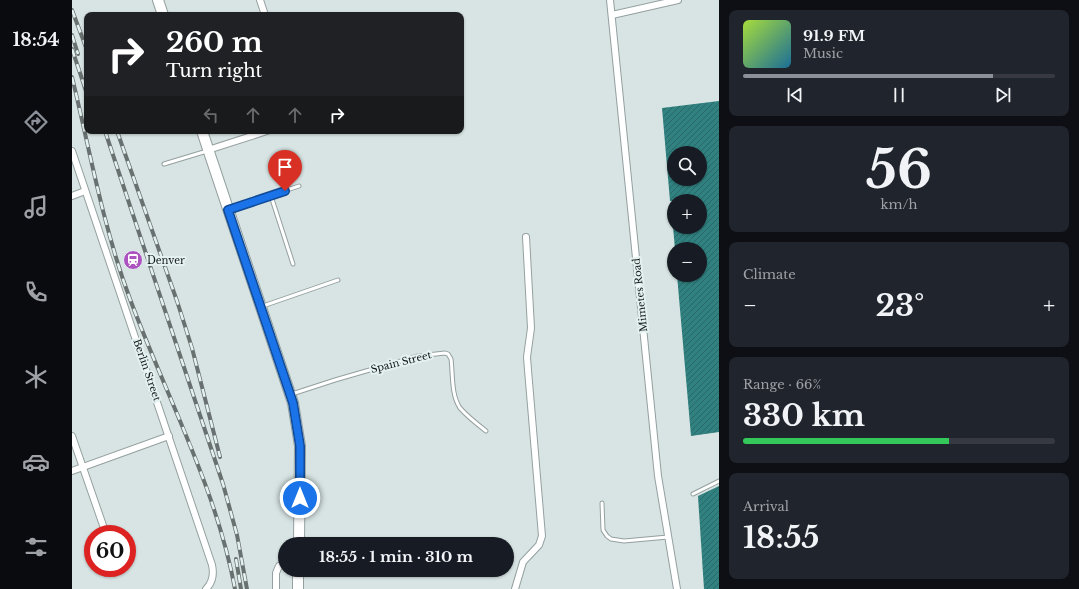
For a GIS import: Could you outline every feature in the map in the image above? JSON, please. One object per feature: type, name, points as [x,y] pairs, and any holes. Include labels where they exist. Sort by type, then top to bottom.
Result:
[{"type":"main road","points":[[158,0],[162,12]]},
{"type":"main road","points":[[203,134],[291,394],[296,414],[300,446],[299,537]]},
{"type":"main road","points":[[298,577],[298,589]]},
{"type":"street","points":[[260,0],[264,12]]},
{"type":"street","name":"Mimetes Road","points":[[610,0],[658,476],[677,589]]},
{"type":"street","points":[[612,15],[678,0]]},
{"type":"street","points":[[208,150],[258,134]]},
{"type":"street","name":"Berlin Street","points":[[72,151],[214,570],[212,580],[206,589]]},
{"type":"street","points":[[72,196],[85,191]]},
{"type":"street","points":[[516,589],[524,562],[538,545],[542,536],[534,459],[527,358],[531,328],[526,237]]},
{"type":"street","points":[[72,436],[103,525]]},
{"type":"street","points":[[72,471],[169,436]]},
{"type":"street","points":[[276,589],[276,573],[278,568]]},
{"type":"lane","points":[[164,164],[208,150]]},
{"type":"lane","points":[[228,210],[299,186]]},
{"type":"lane","points":[[271,196],[293,264]]},
{"type":"lane","points":[[261,307],[338,280]]},
{"type":"lane","name":"Spain Street","points":[[291,394],[418,356],[445,353],[448,354],[451,359],[455,395],[460,408],[486,431]]},
{"type":"lane","points":[[693,494],[719,482]]},
{"type":"lane","points":[[602,503],[603,530],[611,539],[624,541],[668,538]]},
{"type":"building","points":[[719,101],[719,432],[691,436],[678,282],[707,282],[707,242],[674,242],[674,234],[707,234],[707,194],[669,194],[669,186],[707,186],[707,146],[667,146],[667,166],[662,108]]},
{"type":"building","points":[[719,486],[719,589],[704,589],[698,496]]},
{"type":"railway","points":[[72,10],[84,42]]},
{"type":"railway","points":[[72,35],[78,54]]},
{"type":"railway","points":[[72,49],[84,85]]},
{"type":"railway","points":[[72,77],[84,129]]},
{"type":"railway","points":[[85,134],[120,272],[144,335],[203,478],[227,551],[235,589]]},
{"type":"railway","points":[[106,134],[223,484],[237,535],[247,589]]},
{"type":"railway","points":[[118,134],[192,348],[220,457]]},
{"type":"railway","points":[[236,559],[241,589]]},
{"type":"place","name":"Denver","points":[[133,260]]},
{"type":"route","points":[[285,191],[228,210],[286,380],[296,414],[300,446],[300,498]]}]
